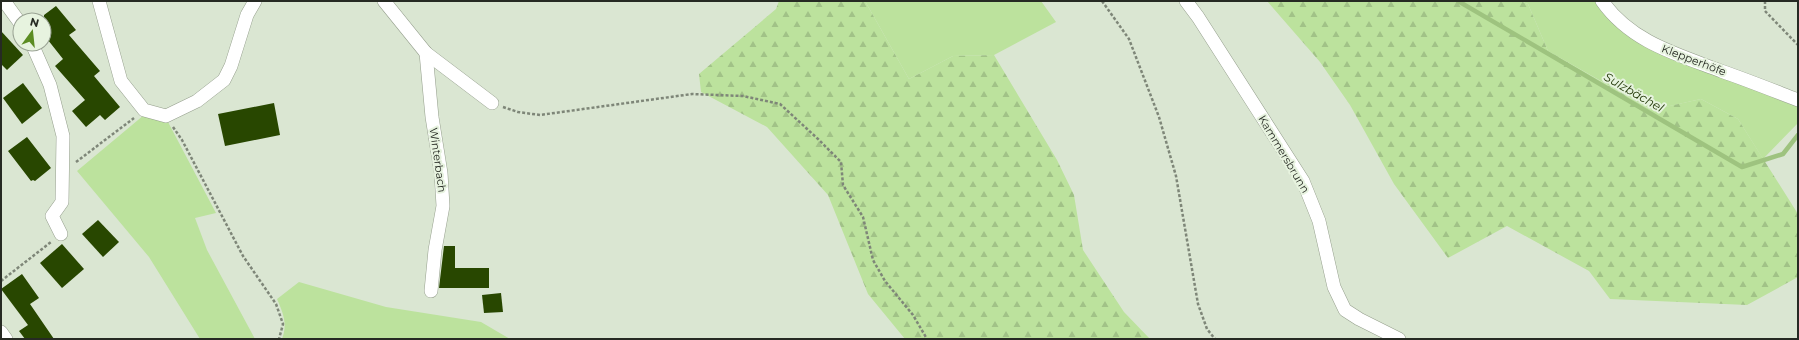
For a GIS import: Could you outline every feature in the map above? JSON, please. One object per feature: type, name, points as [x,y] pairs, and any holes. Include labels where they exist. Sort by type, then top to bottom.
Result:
[{"type":"street","points":[[4,1],[12,12]]},
{"type":"street","points":[[99,1],[121,81],[144,110],[166,116],[197,100],[224,80],[231,66],[247,15],[255,1]]},
{"type":"street","points":[[384,1],[426,53],[492,103]]},
{"type":"street","name":"Kammersbrunn","points":[[1186,1],[1198,17],[1303,181],[1319,221],[1334,287],[1345,310],[1359,319],[1399,339]]},
{"type":"street","name":"Klepperhöfe","points":[[1602,1],[1630,31],[1662,49],[1798,100]]},
{"type":"street","points":[[36,52],[50,85],[63,136],[62,202],[52,216],[61,234]]},
{"type":"street","name":"Winterbach","points":[[426,53],[432,117],[441,173],[443,206],[435,250],[431,291]]},
{"type":"street","points":[[1,332],[6,339]]},
{"type":"path","points":[[1102,1],[1129,39],[1159,117],[1176,176],[1198,304],[1207,329],[1215,339]]},
{"type":"path","points":[[1765,1],[1765,11],[1798,45]]},
{"type":"path","points":[[492,103],[518,112],[540,114],[692,94],[743,96],[780,104],[841,162],[844,185],[863,217],[873,260],[885,281],[913,314],[927,339]]},
{"type":"path","points":[[62,173],[144,110]]},
{"type":"path","points":[[166,116],[182,140],[243,256],[276,304],[283,324],[279,339]]},
{"type":"path","points":[[1,281],[61,234]]},
{"type":"green space","points":[[779,1],[865,1],[909,79],[953,56],[994,55],[1057,160],[1074,195],[1083,250],[1124,312],[1150,339],[905,339],[868,294],[828,195],[767,127],[701,92],[699,74],[776,9]]},
{"type":"green space","points":[[865,1],[1041,1],[1056,22],[994,55],[953,56],[909,79]]},
{"type":"green space","points":[[1267,1],[1520,1],[1528,4],[1548,51],[1651,110],[1701,99],[1738,119],[1798,214],[1798,277],[1747,305],[1610,299],[1589,271],[1507,226],[1448,258],[1394,184],[1350,105],[1320,62]]},
{"type":"green space","points":[[1520,1],[1595,1],[1620,28],[1650,48],[1684,63],[1798,107],[1798,123],[1763,159],[1738,119],[1701,99],[1652,110],[1548,51],[1528,4]]},
{"type":"green space","points":[[144,115],[168,122],[216,213],[195,218],[207,250],[255,339],[200,339],[149,257],[77,171]]},
{"type":"green space","points":[[299,282],[386,307],[481,322],[510,339],[282,339],[285,323],[277,299]]},
{"type":"building","points":[[56,6],[76,30],[69,35],[100,71],[94,76],[120,107],[105,120],[100,115],[86,127],[72,111],[85,100],[55,66],[63,59],[52,45],[52,12],[48,12]]},
{"type":"building","points":[[1,31],[12,43],[12,52],[20,52],[23,55],[7,70],[1,64]]},
{"type":"building","points":[[23,83],[42,108],[22,124],[3,98]]},
{"type":"building","points":[[274,103],[280,135],[225,146],[218,114]]},
{"type":"building","points":[[27,137],[51,168],[35,181],[31,181],[8,151]]},
{"type":"building","points":[[98,220],[119,242],[103,257],[82,234]]},
{"type":"building","points":[[62,244],[84,269],[62,288],[40,263]]},
{"type":"building","points":[[444,246],[455,246],[455,268],[489,268],[489,288],[439,288]]},
{"type":"building","points":[[22,274],[39,298],[30,304],[54,339],[25,339],[19,331],[28,325],[1,289]]},
{"type":"building","points":[[501,293],[503,312],[484,313],[482,295]]},
{"type":"waterway","name":"Sulzbächel","points":[[1458,1],[1742,167],[1783,154],[1798,135]]}]
